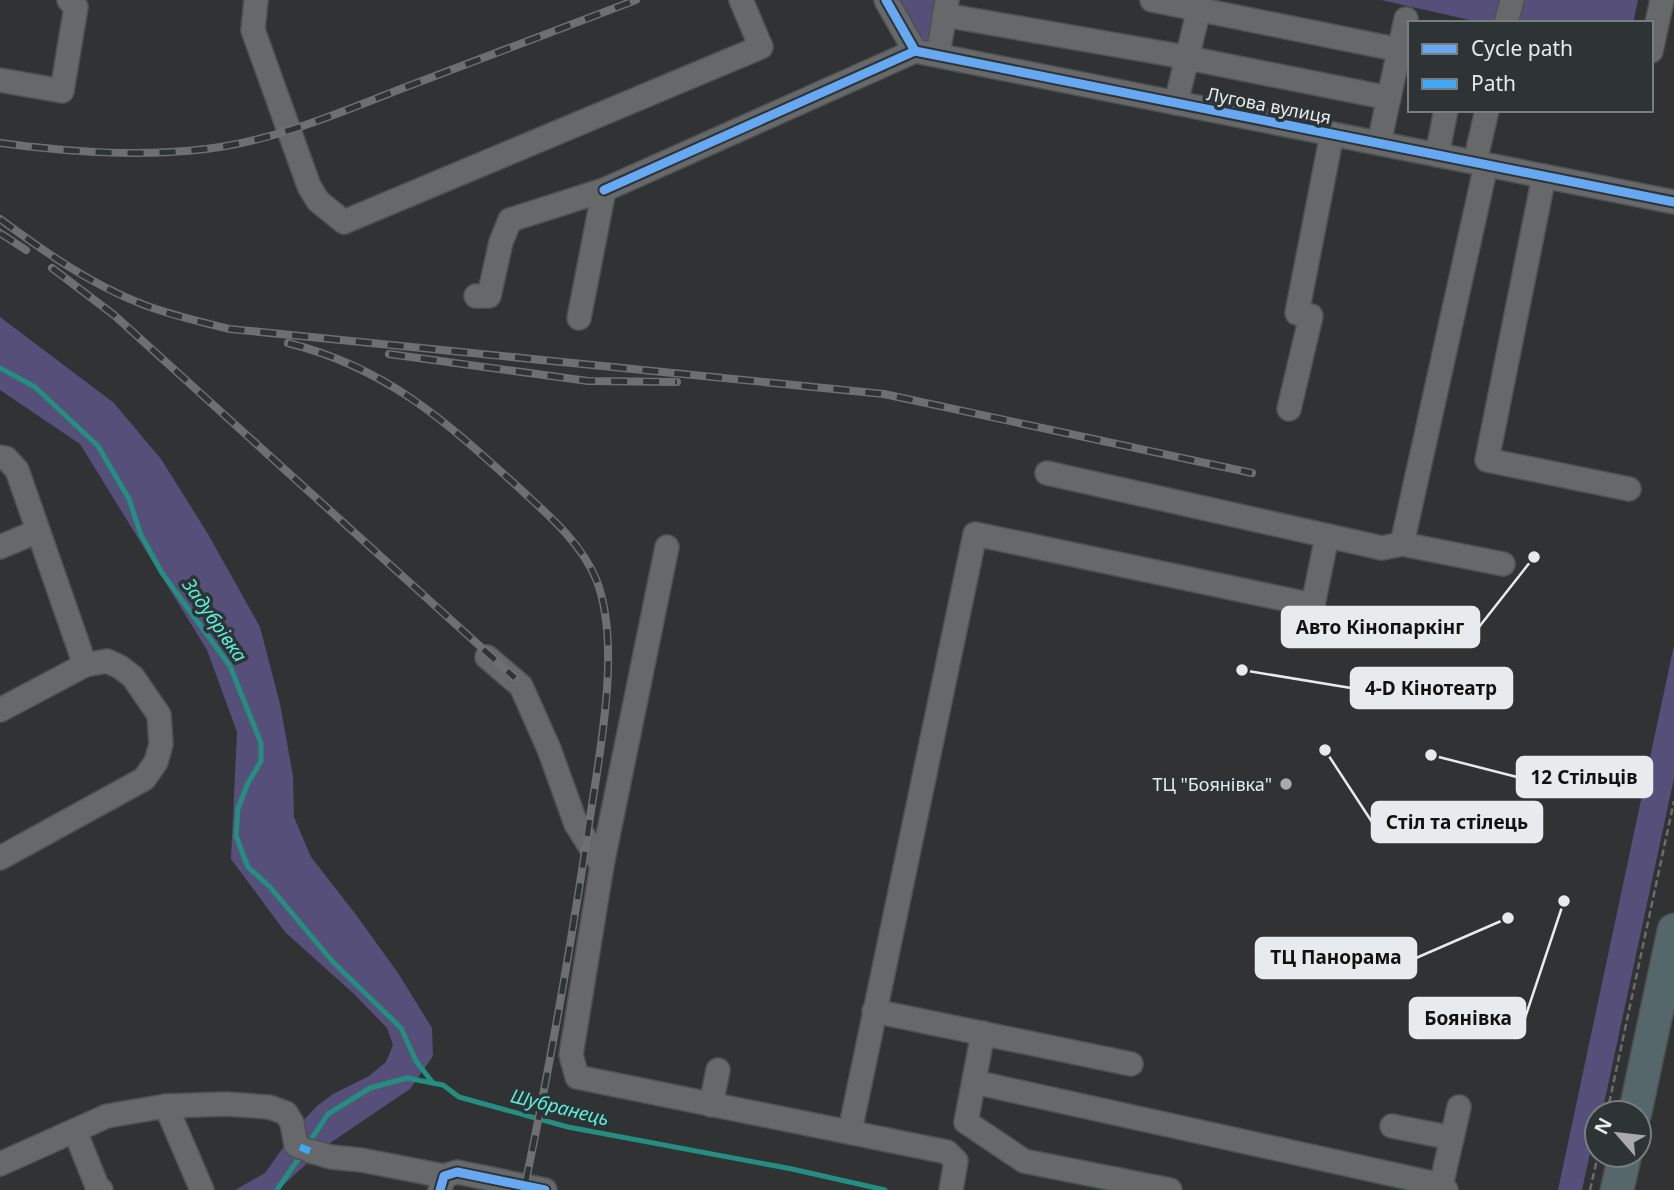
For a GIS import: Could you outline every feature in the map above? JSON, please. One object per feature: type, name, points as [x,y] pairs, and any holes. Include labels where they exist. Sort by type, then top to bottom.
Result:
[{"type":"highway","points":[[1638,1099],[1674,930]]},
{"type":"highway","points":[[1617,1190],[1622,1169]]},
{"type":"street","points":[[0,80],[62,91],[76,7],[69,0]]},
{"type":"street","points":[[256,0],[254,30],[309,186],[318,201],[344,222],[761,47],[741,0]]},
{"type":"street","points":[[476,296],[489,296],[500,242],[510,220],[604,190],[915,51],[886,0]]},
{"type":"street","points":[[1152,0],[1211,7],[1404,51]]},
{"type":"street","points":[[1507,21],[1512,0]]},
{"type":"street","points":[[1653,42],[1662,0]]},
{"type":"street","points":[[938,55],[945,7],[1188,59],[1389,97]]},
{"type":"street","points":[[1176,103],[1188,59],[1211,7]]},
{"type":"street","points":[[1379,143],[1389,97],[1404,51],[1406,19]]},
{"type":"street","name":"Лугова вулиця","points":[[915,51],[1674,202]]},
{"type":"street","points":[[1437,155],[1446,112]]},
{"type":"street","points":[[1402,544],[1481,163],[1487,112]]},
{"type":"street","points":[[1289,409],[1311,316],[1297,313],[1332,134]]},
{"type":"street","points":[[1544,176],[1487,460],[1629,489]]},
{"type":"street","points":[[579,318],[604,190]]},
{"type":"street","points":[[0,457],[6,458],[17,470],[85,666]]},
{"type":"street","points":[[1047,473],[1382,548],[1402,544],[1503,564]]},
{"type":"street","points":[[0,547],[38,531]]},
{"type":"street","points":[[850,1131],[975,534],[1313,605],[1327,536]]},
{"type":"street","points":[[667,547],[602,866],[570,1055],[577,1077],[947,1152],[956,1161],[952,1184]]},
{"type":"street","points":[[487,657],[521,686],[549,749],[576,824],[602,866]]},
{"type":"street","points":[[0,710],[85,666],[107,661],[133,677],[159,715],[161,744],[156,762],[144,779],[0,858]]},
{"type":"street","points":[[874,1011],[1131,1063]]},
{"type":"street","points":[[983,1033],[966,1122],[1024,1161],[1170,1190]]},
{"type":"street","points":[[711,1105],[718,1070]]},
{"type":"street","points":[[974,1082],[1442,1188],[1459,1107]]},
{"type":"street","points":[[0,1164],[107,1116],[166,1106],[226,1104],[269,1107],[286,1113],[292,1123],[296,1145],[331,1157],[361,1160],[442,1183],[457,1172],[545,1190]]},
{"type":"street","points":[[166,1106],[202,1190]]},
{"type":"street","points":[[1392,1126],[1452,1138]]},
{"type":"street","points":[[75,1131],[101,1190]]},
{"type":"path","points":[[1610,1099],[1674,801]]},
{"type":"path","points":[[1590,1190],[1595,1169]]},
{"type":"shaded area","points":[[892,0],[941,0],[935,43],[915,38]]},
{"type":"shaded area","points":[[1381,0],[1504,0],[1499,21],[1474,21]]},
{"type":"shaded area","points":[[1522,0],[1638,0],[1633,21],[1517,21]]},
{"type":"shaded area","points":[[0,317],[114,403],[161,459],[208,534],[260,627],[280,704],[293,776],[294,817],[311,857],[398,973],[432,1028],[433,1056],[410,1089],[327,1145],[278,1190],[235,1190],[265,1173],[299,1125],[317,1106],[333,1094],[369,1076],[386,1062],[393,1045],[387,1028],[354,994],[285,932],[231,859],[237,732],[207,650],[80,444],[0,390]]},
{"type":"shaded area","points":[[1674,645],[1674,778],[1605,1099],[1583,1099],[1583,1169],[1587,1169],[1582,1190],[1558,1190]]},
{"type":"waterway","name":"Задубрівка","points":[[0,368],[35,387],[98,446],[129,499],[141,535],[162,573],[230,666],[261,743],[261,761],[238,808],[236,836],[248,867],[270,887],[333,962],[401,1028],[416,1061],[433,1083]]},
{"type":"waterway","name":"Шубранець","points":[[308,1144],[328,1114],[370,1088],[407,1078],[443,1085],[459,1097],[568,1127],[792,1169],[885,1190]]},
{"type":"waterway","name":"Шубранець","points":[[277,1190],[303,1152]]},
{"type":"railway","points":[[0,143],[77,151],[154,153],[206,149],[256,140],[328,117],[636,0]]},
{"type":"railway","points":[[0,219],[68,266],[104,287],[163,312],[230,329],[884,394],[1252,473]]},
{"type":"railway","points":[[0,233],[26,250]]},
{"type":"railway","points":[[52,268],[114,315],[515,678]]},
{"type":"railway","points":[[288,343],[323,354],[385,382],[465,440],[540,507],[572,540],[596,579],[604,606],[608,669],[602,738],[566,966],[524,1190]]},
{"type":"railway","points":[[389,354],[588,381],[677,382]]},
{"type":"marked path","points":[[300,1147],[310,1151]]},
{"type":"cycle path","points":[[886,0],[915,51],[1674,202]]},
{"type":"cycle path","points":[[604,190],[915,51]]},
{"type":"cycle path","points":[[440,1190],[444,1176],[457,1172],[545,1190]]},
{"type":"place","name":"Авто Кінопаркінг","points":[[1534,557]]},
{"type":"place","name":"4-D Кінотеатр","points":[[1242,670]]},
{"type":"place","name":"Стіл та стілець","points":[[1325,750]]},
{"type":"place","name":"12 Стільців","points":[[1431,755]]},
{"type":"place","name":"ТЦ \"Боянівка\"","points":[[1286,784]]},
{"type":"place","name":"Боянівка","points":[[1564,901]]},
{"type":"place","name":"ТЦ Панорама","points":[[1508,918]]}]
